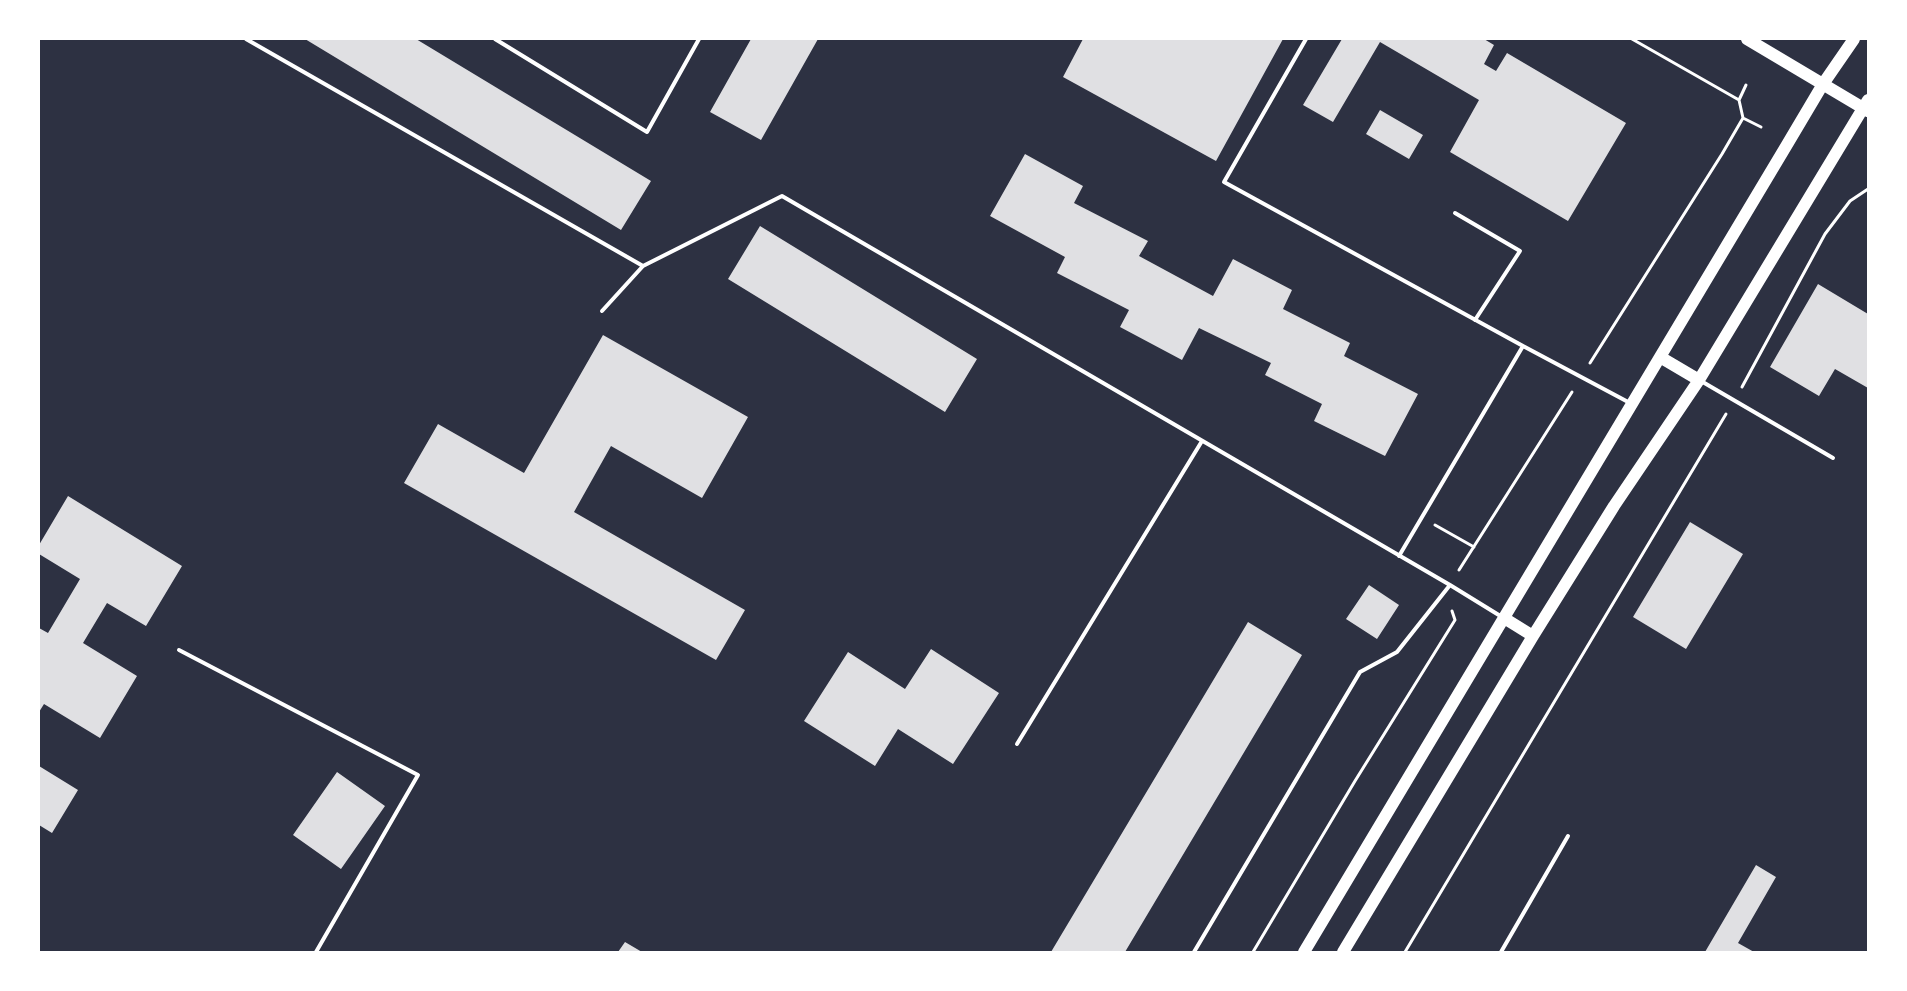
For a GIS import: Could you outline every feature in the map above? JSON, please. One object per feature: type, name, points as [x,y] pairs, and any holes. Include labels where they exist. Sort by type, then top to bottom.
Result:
[{"type":"main road","points":[[1343,952],[1533,636],[1614,506],[1699,380],[1867,106],[1823,84],[1748,39]]},
{"type":"main road","points":[[1304,952],[1823,84],[1854,39]]},
{"type":"main road","points":[[1660,357],[1699,380]]},
{"type":"main road","points":[[1504,618],[1533,636]]},
{"type":"lane","points":[[246,39],[643,266]]},
{"type":"lane","points":[[495,39],[647,132],[699,39]]},
{"type":"lane","points":[[1306,39],[1224,182],[1632,404]]},
{"type":"lane","points":[[602,311],[643,266],[782,196],[1504,618]]},
{"type":"lane","points":[[1455,213],[1520,251],[1475,320]]},
{"type":"lane","points":[[1399,556],[1523,346]]},
{"type":"lane","points":[[1699,380],[1833,458]]},
{"type":"lane","points":[[1017,744],[1202,441]]},
{"type":"lane","points":[[1194,952],[1360,672],[1397,652],[1450,585]]},
{"type":"lane","points":[[179,650],[418,775],[316,952]]},
{"type":"lane","points":[[1501,952],[1568,836]]},
{"type":"path","points":[[1632,39],[1738,100]]},
{"type":"path","points":[[1589,365],[1743,118],[1738,100],[1746,84]]},
{"type":"path","points":[[1743,118],[1761,127]]},
{"type":"path","points":[[1405,952],[1734,400],[1825,234],[1850,201],[1868,189]]},
{"type":"path","points":[[1458,572],[1575,386]]},
{"type":"path","points":[[1422,518],[1474,547]]},
{"type":"path","points":[[1253,952],[1355,780],[1455,620],[1450,606]]},
{"type":"building","points":[[305,39],[416,39],[651,181],[621,230]]},
{"type":"building","points":[[751,39],[818,39],[761,140],[710,112]]},
{"type":"building","points":[[1083,39],[1283,39],[1216,161],[1063,77]]},
{"type":"building","points":[[1342,39],[1484,39],[1494,45],[1484,64],[1496,71],[1507,53],[1626,123],[1568,221],[1450,152],[1479,100],[1380,42],[1333,122],[1303,105]]},
{"type":"building","points":[[1380,110],[1423,135],[1409,159],[1366,134]]},
{"type":"building","points":[[1025,154],[1083,186],[1074,203],[1148,241],[1139,256],[1213,296],[1233,259],[1292,290],[1283,309],[1350,343],[1344,356],[1418,394],[1385,456],[1314,421],[1322,404],[1265,375],[1271,363],[1199,328],[1182,360],[1120,327],[1129,310],[1057,273],[1065,257],[990,216]]},
{"type":"building","points":[[760,226],[977,359],[945,412],[728,279]]},
{"type":"building","points":[[1818,284],[1868,314],[1868,388],[1835,369],[1819,396],[1770,367]]},
{"type":"building","points":[[603,335],[748,417],[702,498],[611,446],[574,512],[745,610],[716,660],[404,483],[438,424],[524,473]]},
{"type":"building","points":[[68,496],[182,566],[146,626],[107,603],[83,643],[137,676],[100,738],[44,704],[39,712],[39,628],[48,633],[80,579],[39,554],[39,545]]},
{"type":"building","points":[[1690,522],[1743,554],[1686,649],[1633,617]]},
{"type":"building","points":[[1369,585],[1399,605],[1377,639],[1346,619]]},
{"type":"building","points":[[1248,622],[1302,655],[1125,952],[1051,952]]},
{"type":"building","points":[[931,649],[999,693],[953,764],[898,729],[875,766],[804,721],[848,652],[905,689]]},
{"type":"building","points":[[39,766],[78,790],[52,833],[39,825]]},
{"type":"building","points":[[337,772],[385,806],[341,869],[293,835]]},
{"type":"building","points":[[1756,865],[1776,877],[1738,943],[1754,952],[1705,952]]},
{"type":"building","points":[[625,942],[642,952],[618,952]]}]
